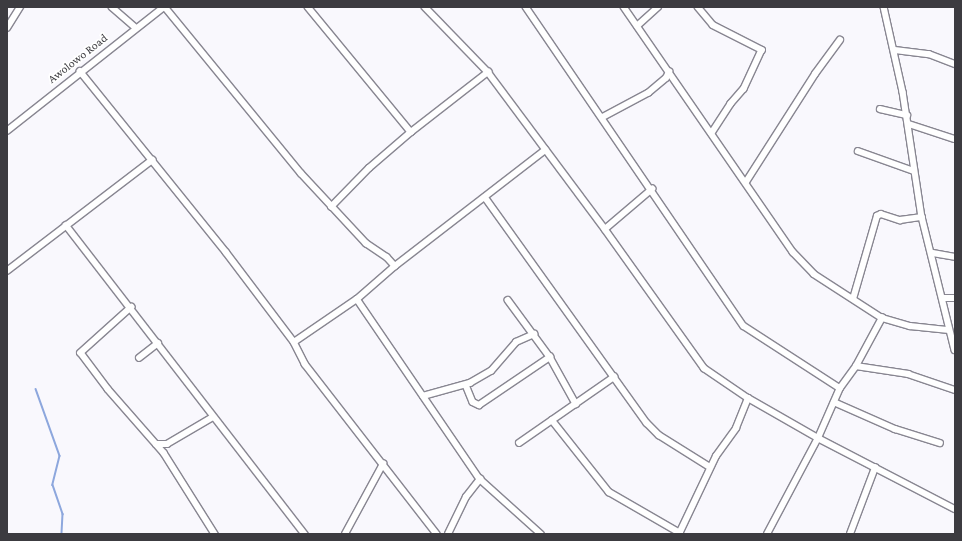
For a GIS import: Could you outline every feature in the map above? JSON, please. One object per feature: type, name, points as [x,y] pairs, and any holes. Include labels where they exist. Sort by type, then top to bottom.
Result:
[{"type":"street","points":[[7,28],[20,7]]},
{"type":"street","points":[[112,7],[136,28]]},
{"type":"street","points":[[165,7],[230,86],[268,137],[331,207],[395,266]]},
{"type":"street","name":"Awolowo Road","points":[[7,131],[136,28],[165,7]]},
{"type":"street","points":[[308,7],[411,132]]},
{"type":"street","points":[[425,7],[488,72],[605,229],[704,368],[748,398],[818,438],[955,509]]},
{"type":"street","points":[[526,7],[603,117],[744,326],[840,388]]},
{"type":"street","points":[[624,7],[793,252],[814,274],[882,318],[910,326],[949,330]]},
{"type":"street","points":[[637,26],[658,7]]},
{"type":"street","points":[[698,7],[713,25],[762,50],[744,89],[731,104],[712,133]]},
{"type":"street","points":[[884,7],[895,50],[909,124],[914,171],[922,217],[933,253],[944,298],[949,330],[955,350]]},
{"type":"street","points":[[746,182],[816,74],[840,40]]},
{"type":"street","points":[[895,50],[929,54],[955,64]]},
{"type":"street","points":[[80,72],[226,252],[294,342],[305,364],[437,534]]},
{"type":"street","points":[[331,207],[368,168],[411,132],[488,72]]},
{"type":"street","points":[[603,117],[648,93],[666,78],[669,72]]},
{"type":"street","points":[[666,78],[678,84]]},
{"type":"street","points":[[880,109],[907,116]]},
{"type":"street","points":[[909,124],[955,139]]},
{"type":"street","points":[[294,342],[357,299],[395,266],[545,150]]},
{"type":"street","points":[[858,151],[914,171]]},
{"type":"street","points":[[7,271],[152,160]]},
{"type":"street","points":[[605,229],[652,189]]},
{"type":"street","points":[[485,197],[614,378],[659,435],[710,467]]},
{"type":"street","points":[[853,299],[877,216],[881,214],[900,220],[922,217]]},
{"type":"street","points":[[66,225],[132,307],[213,417],[305,534]]},
{"type":"street","points":[[933,253],[955,256]]},
{"type":"street","points":[[944,298],[955,298]]},
{"type":"street","points":[[357,299],[480,479],[541,534]]},
{"type":"street","points":[[508,300],[550,357],[576,404]]},
{"type":"street","points":[[132,307],[81,352],[108,389],[164,453],[215,534]]},
{"type":"street","points":[[767,534],[818,438],[840,388],[856,366],[882,318]]},
{"type":"street","points":[[423,396],[466,385],[491,371],[516,342],[534,334]]},
{"type":"street","points":[[139,358],[158,343]]},
{"type":"street","points":[[466,385],[473,402],[480,405],[550,357]]},
{"type":"street","points":[[856,366],[908,374],[955,390]]},
{"type":"street","points":[[519,443],[614,378]]},
{"type":"street","points":[[552,420],[609,492],[679,534],[710,467],[736,428],[748,398]]},
{"type":"street","points":[[834,402],[895,429],[940,444]]},
{"type":"street","points":[[156,444],[167,444],[213,417]]},
{"type":"street","points":[[164,453],[167,444]]},
{"type":"street","points":[[345,534],[383,464]]},
{"type":"street","points":[[850,534],[875,468]]},
{"type":"street","points":[[448,534],[466,497],[480,479]]},
{"type":"waterway","points":[[36,389],[60,456],[53,485],[63,514],[62,534]]}]
